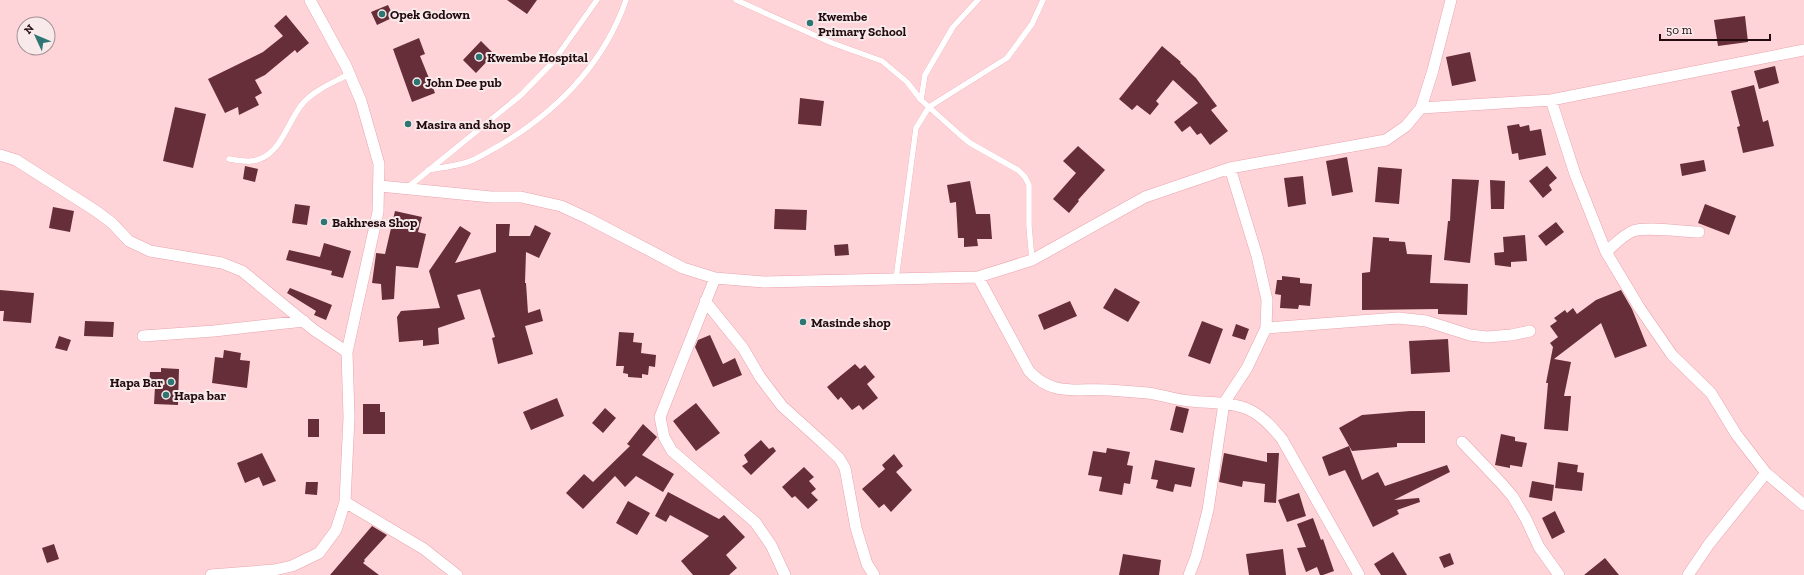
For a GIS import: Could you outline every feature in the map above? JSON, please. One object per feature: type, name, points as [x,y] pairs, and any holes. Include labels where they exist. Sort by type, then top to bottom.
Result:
[{"type":"street","points":[[211,575],[274,572],[292,566],[319,553],[336,530],[345,502],[349,417],[347,352],[378,212],[380,186],[379,164],[361,102],[349,74],[310,0]]},
{"type":"street","points":[[380,186],[491,197],[521,197],[561,206],[682,268],[715,278],[764,282],[978,277],[1032,260],[1145,197],[1230,168],[1386,140],[1406,126],[1421,108],[1433,70],[1451,0]]},
{"type":"street","points":[[1421,108],[1551,100],[1803,48]]},
{"type":"street","points":[[1551,100],[1575,174],[1606,252],[1639,307],[1672,355],[1711,393],[1736,434],[1766,473],[1804,505]]},
{"type":"street","points":[[0,155],[16,160],[96,211],[112,223],[129,241],[150,251],[222,263],[242,271],[304,321],[347,352]]},
{"type":"street","points":[[1188,575],[1196,557],[1208,510],[1224,403],[1247,368],[1266,328],[1267,300],[1257,256],[1230,168]]},
{"type":"street","points":[[1606,252],[1622,238],[1633,231],[1699,232]]},
{"type":"street","points":[[978,277],[1029,371],[1046,386],[1057,389],[1108,390],[1148,393],[1190,401],[1224,403],[1243,407],[1270,425],[1282,439],[1359,575]]},
{"type":"street","points":[[715,278],[704,301],[660,417],[664,437],[672,451],[754,522],[771,544],[785,575]]},
{"type":"street","points":[[704,301],[743,348],[760,377],[777,401],[839,458],[845,468],[858,534],[867,564],[874,575]]},
{"type":"street","points":[[1266,328],[1398,318],[1426,321],[1470,335],[1511,335],[1530,331]]},
{"type":"street","points":[[143,336],[214,332],[304,321]]},
{"type":"street","points":[[1462,442],[1513,497],[1539,546],[1559,575]]},
{"type":"street","points":[[1688,575],[1709,544],[1766,473]]},
{"type":"street","points":[[345,502],[424,549],[457,575]]},
{"type":"lane","points":[[405,189],[521,95],[553,62],[597,0]]},
{"type":"lane","points":[[428,170],[474,160],[522,131],[550,109],[575,86],[597,59],[626,0]]},
{"type":"lane","points":[[736,0],[832,43],[882,61],[906,82],[921,100],[970,143],[1018,170],[1026,177],[1029,185],[1029,226],[1032,260]]},
{"type":"lane","points":[[921,100],[925,75],[953,27],[978,0]]},
{"type":"lane","points":[[896,279],[916,128],[929,107],[1007,58],[1032,24],[1043,0]]},
{"type":"lane","points":[[229,159],[251,161],[266,156],[280,142],[298,110],[305,101],[313,94],[349,74]]},
{"type":"building","points":[[507,0],[537,0],[527,14]]},
{"type":"building","name":"Opek Godown","points":[[388,5],[394,17],[377,25],[371,12]]},
{"type":"building","points":[[286,15],[309,43],[297,53],[295,50],[265,75],[255,80],[262,93],[255,97],[259,105],[239,115],[238,107],[225,113],[208,79],[263,52],[283,36],[274,26]]},
{"type":"building","points":[[1745,16],[1748,42],[1718,46],[1714,20]]},
{"type":"building","points":[[419,38],[425,54],[420,56],[435,93],[412,102],[393,49]]},
{"type":"building","name":"Kwembe Hospital","points":[[481,41],[494,54],[476,73],[463,60]]},
{"type":"building","points":[[1162,46],[1181,62],[1180,63],[1196,78],[1217,106],[1211,110],[1228,131],[1210,145],[1201,133],[1197,135],[1190,126],[1182,132],[1174,122],[1198,103],[1173,80],[1156,101],[1159,104],[1150,115],[1137,105],[1132,110],[1119,99]]},
{"type":"building","points":[[1470,52],[1476,81],[1452,86],[1446,57]]},
{"type":"building","points":[[1775,66],[1779,83],[1759,89],[1754,71]]},
{"type":"building","points":[[1754,85],[1763,122],[1768,120],[1774,146],[1743,153],[1737,127],[1740,126],[1731,91]]},
{"type":"building","points":[[800,98],[824,101],[821,126],[798,124]]},
{"type":"building","points":[[175,107],[206,114],[193,168],[163,161]]},
{"type":"building","points":[[1519,124],[1520,127],[1529,125],[1530,131],[1541,129],[1546,155],[1519,160],[1518,153],[1512,154],[1507,126]]},
{"type":"building","points":[[1078,146],[1105,170],[1078,200],[1079,201],[1069,213],[1053,199],[1076,173],[1063,161]]},
{"type":"building","points":[[1347,157],[1353,192],[1332,196],[1326,161]]},
{"type":"building","points":[[1704,160],[1706,171],[1682,176],[1680,164]]},
{"type":"building","points":[[245,166],[258,169],[255,182],[243,179]]},
{"type":"building","points":[[1547,166],[1557,178],[1549,185],[1552,190],[1543,198],[1529,181]]},
{"type":"building","points":[[1378,167],[1402,169],[1399,204],[1375,202]]},
{"type":"building","points":[[1303,176],[1306,204],[1288,207],[1284,178]]},
{"type":"building","points":[[1452,179],[1479,180],[1470,263],[1444,260],[1448,221],[1450,221]]},
{"type":"building","points":[[1490,180],[1505,181],[1504,209],[1491,209]]},
{"type":"building","points":[[970,181],[976,214],[990,214],[992,239],[977,239],[978,246],[964,247],[964,238],[958,238],[956,202],[950,203],[947,185]]},
{"type":"building","points":[[295,204],[310,206],[307,225],[292,223]]},
{"type":"building","points":[[1705,204],[1736,216],[1729,235],[1698,223]]},
{"type":"building","points":[[53,207],[74,211],[70,232],[49,228]]},
{"type":"building","points":[[775,209],[807,210],[806,230],[774,229]]},
{"type":"building","points":[[395,211],[422,217],[418,232],[426,234],[418,268],[396,266],[394,299],[382,300],[381,284],[372,283],[376,253],[385,254]]},
{"type":"building","points":[[1556,222],[1564,232],[1546,246],[1538,236]]},
{"type":"building","points":[[496,224],[510,224],[509,236],[530,236],[535,225],[551,233],[539,258],[526,252],[525,283],[528,313],[540,309],[543,321],[525,326],[533,354],[498,364],[492,338],[495,337],[480,289],[457,295],[465,319],[438,328],[439,344],[423,346],[423,340],[399,342],[397,317],[401,311],[440,308],[429,271],[460,226],[471,233],[455,263],[496,252]]},
{"type":"building","points":[[1525,235],[1527,261],[1511,262],[1511,267],[1495,265],[1494,253],[1504,252],[1503,237]]},
{"type":"building","points":[[1373,237],[1389,238],[1389,241],[1405,242],[1407,254],[1432,255],[1430,283],[1468,284],[1467,315],[1438,314],[1438,309],[1362,310],[1362,273],[1370,272]]},
{"type":"building","points":[[324,243],[351,251],[343,278],[331,275],[332,271],[286,260],[289,250],[320,257]]},
{"type":"building","points":[[848,244],[849,255],[835,256],[834,245]]},
{"type":"building","points":[[1282,276],[1300,278],[1300,283],[1312,284],[1310,306],[1299,305],[1298,309],[1280,308],[1281,295],[1275,294],[1277,280],[1282,280]]},
{"type":"building","points":[[290,288],[332,305],[326,320],[314,315],[316,311],[287,293]]},
{"type":"building","points":[[1115,288],[1140,302],[1128,322],[1103,308]]},
{"type":"building","points":[[0,290],[34,293],[31,323],[3,321],[4,311],[0,311]]},
{"type":"building","points":[[1621,290],[1632,309],[1647,346],[1615,358],[1601,323],[1554,359],[1571,362],[1564,396],[1571,396],[1568,431],[1544,429],[1548,383],[1546,383],[1553,347],[1550,343],[1558,337],[1550,326],[1557,321],[1554,318],[1565,310],[1567,313],[1573,308],[1577,314],[1596,300]]},
{"type":"building","points":[[1070,301],[1077,316],[1044,330],[1038,315]]},
{"type":"building","points":[[85,321],[114,322],[113,337],[84,336]]},
{"type":"building","points":[[1202,321],[1223,329],[1210,364],[1188,356]]},
{"type":"building","points":[[1236,324],[1249,329],[1245,340],[1232,336]]},
{"type":"building","points":[[619,332],[634,333],[633,342],[642,343],[641,353],[656,355],[655,367],[649,366],[648,375],[642,374],[642,378],[628,377],[628,374],[623,373],[624,366],[616,366]]},
{"type":"building","points":[[710,335],[723,364],[735,358],[742,375],[713,387],[695,347],[698,340]]},
{"type":"building","points":[[59,336],[71,340],[67,351],[55,348]]},
{"type":"building","points":[[1448,339],[1450,372],[1411,374],[1409,341]]},
{"type":"building","points":[[224,350],[241,353],[240,360],[250,361],[247,388],[212,383],[215,357],[223,358]]},
{"type":"building","points":[[855,364],[860,369],[865,365],[875,377],[867,384],[878,398],[863,410],[859,405],[852,410],[841,397],[838,400],[827,387]]},
{"type":"building","name":"Hapa bar","points":[[161,368],[179,369],[178,405],[154,404],[155,387],[149,386],[150,372],[161,372]]},
{"type":"building","points":[[557,398],[564,416],[531,430],[523,412]]},
{"type":"building","points":[[696,403],[720,433],[696,451],[673,421]]},
{"type":"building","points":[[363,404],[380,404],[380,412],[385,412],[385,434],[363,434]]},
{"type":"building","points":[[1176,406],[1189,409],[1183,433],[1170,430]]},
{"type":"building","points":[[605,408],[616,418],[603,433],[592,423]]},
{"type":"building","points":[[1425,411],[1425,443],[1397,443],[1397,447],[1352,451],[1339,428],[1362,415]]},
{"type":"building","points":[[308,419],[319,419],[319,437],[308,437]]},
{"type":"building","points":[[643,424],[657,437],[642,455],[674,474],[663,492],[636,476],[625,487],[615,476],[583,509],[566,493],[584,474],[593,482],[630,446],[627,444]]},
{"type":"building","points":[[1501,434],[1515,437],[1515,441],[1527,443],[1522,467],[1510,465],[1510,468],[1495,465]]},
{"type":"building","points":[[761,440],[769,449],[773,447],[776,451],[751,475],[742,466],[748,462],[744,455]]},
{"type":"building","points":[[1349,446],[1362,480],[1378,472],[1385,486],[1447,465],[1450,472],[1394,500],[1419,498],[1420,502],[1397,510],[1399,514],[1373,527],[1345,470],[1329,476],[1322,457]]},
{"type":"building","points":[[1107,448],[1130,452],[1127,465],[1133,466],[1130,484],[1124,483],[1122,495],[1099,491],[1102,477],[1088,475],[1093,451],[1106,453]]},
{"type":"building","points":[[262,453],[276,481],[263,486],[259,477],[245,483],[237,463]]},
{"type":"building","points":[[1224,453],[1267,462],[1267,453],[1279,453],[1276,503],[1264,502],[1265,484],[1243,481],[1242,487],[1219,482]]},
{"type":"building","points":[[894,454],[903,466],[896,472],[912,490],[891,512],[884,504],[879,508],[862,489],[885,469],[882,465]]},
{"type":"building","points":[[1155,460],[1195,468],[1191,487],[1175,484],[1173,492],[1156,488],[1158,480],[1151,479]]},
{"type":"building","points":[[1558,462],[1578,465],[1577,472],[1584,473],[1582,491],[1555,488]]},
{"type":"building","points":[[804,467],[814,477],[809,481],[816,489],[811,493],[818,500],[808,509],[795,496],[792,498],[782,487]]},
{"type":"building","points":[[1532,481],[1554,485],[1552,501],[1529,497]]},
{"type":"building","points":[[306,482],[318,482],[317,495],[305,494]]},
{"type":"building","points":[[668,492],[719,519],[724,515],[745,537],[726,555],[737,568],[729,575],[693,575],[681,561],[709,536],[670,515],[666,522],[655,516]]},
{"type":"building","points":[[1299,493],[1306,516],[1287,522],[1278,500]]},
{"type":"building","points":[[628,501],[650,513],[637,535],[616,523]]},
{"type":"building","points":[[1555,511],[1565,532],[1552,539],[1542,518]]},
{"type":"building","points":[[1313,518],[1321,540],[1323,539],[1334,571],[1323,575],[1320,575],[1317,567],[1306,572],[1297,548],[1306,547],[1297,524]]},
{"type":"building","points":[[372,526],[387,535],[363,563],[379,575],[330,575]]},
{"type":"building","points":[[54,544],[59,559],[47,563],[42,548]]},
{"type":"building","points":[[1283,549],[1286,575],[1249,575],[1246,554]]},
{"type":"building","points":[[1393,552],[1407,575],[1381,575],[1374,564]]},
{"type":"building","points":[[1450,553],[1454,564],[1444,568],[1439,557]]},
{"type":"building","points":[[1123,554],[1161,560],[1159,575],[1119,575]]},
{"type":"building","points":[[1605,558],[1619,575],[1584,575]]},
{"type":"place","name":"Opek Godown","points":[[382,14]]},
{"type":"place","name":"Kwembe Primary School","points":[[810,23]]},
{"type":"place","name":"Kwembe Hospital","points":[[479,57]]},
{"type":"place","name":"John Dee pub","points":[[417,82]]},
{"type":"place","name":"Masira and shop","points":[[408,124]]},
{"type":"place","name":"Bakhresa Shop","points":[[324,222]]},
{"type":"place","name":"Masinde shop","points":[[803,322]]},
{"type":"place","name":"Hapa Bar","points":[[171,382]]},
{"type":"place","name":"Hapa bar","points":[[166,395]]}]
